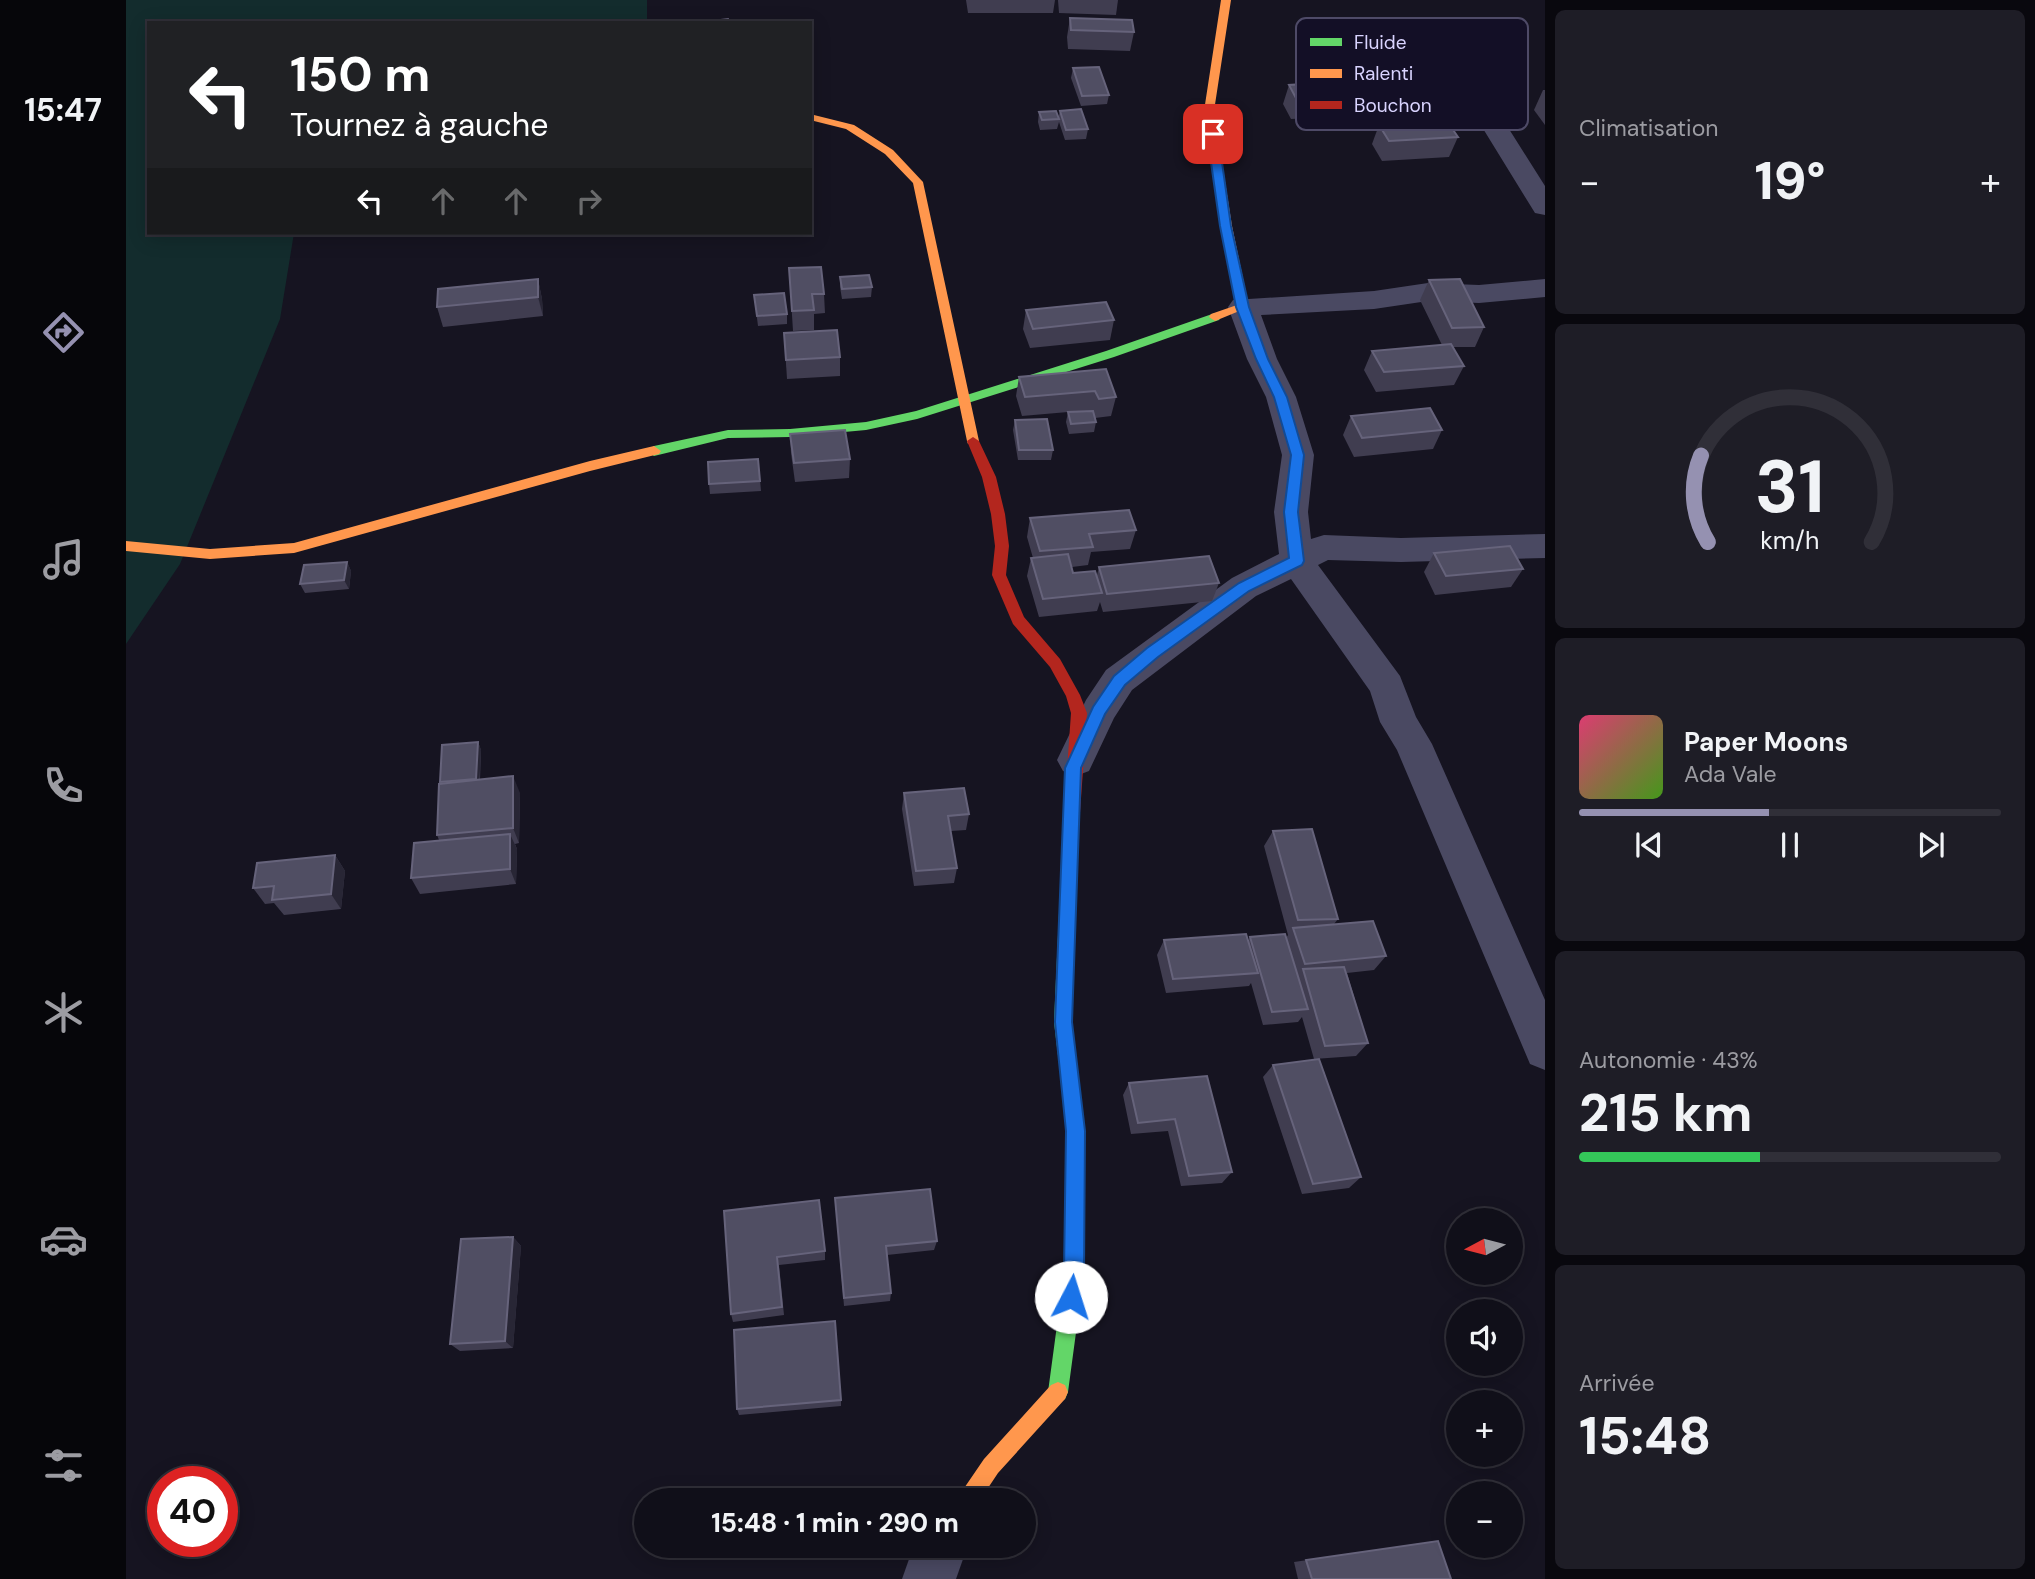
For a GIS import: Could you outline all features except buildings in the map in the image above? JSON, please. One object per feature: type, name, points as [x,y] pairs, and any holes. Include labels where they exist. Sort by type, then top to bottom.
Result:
[{"type":"street","points":[[1226,0],[1209,111],[1226,226],[1242,307],[1262,359],[1281,397],[1297,455],[1291,512],[1297,561],[1387,686],[1399,722],[1413,744],[1545,1049]]},
{"type":"street","points":[[812,118],[850,127],[889,152],[918,182],[969,432],[989,477],[998,513],[1002,545],[999,575],[1018,620],[1055,663],[1073,695],[1079,713],[1073,768],[1063,1022],[1076,1131],[1074,1273],[1058,1392],[991,1466],[975,1488]]},
{"type":"street","points":[[1497,130],[1545,206]]},
{"type":"street","points":[[126,546],[207,556],[255,555],[294,548],[590,466],[728,434],[790,433],[866,426],[917,415],[964,398],[1110,355],[1242,307],[1374,300],[1428,292],[1479,294],[1545,288]]},
{"type":"street","points":[[1073,768],[1099,711],[1119,680],[1244,587],[1324,547],[1401,550],[1545,546]]},
{"type":"street","points":[[929,1579],[936,1558]]},
{"type":"green space","points":[[126,0],[647,0],[647,21],[147,21],[147,235],[294,235],[280,319],[180,564],[126,644]]},
{"type":"traffic: fast","points":[[654,451],[728,434],[790,433],[866,426],[917,415],[1110,354],[1215,317]]},
{"type":"traffic: fast","points":[[1058,1392],[1074,1273],[1076,1131],[1063,1022],[1071,827]]},
{"type":"traffic: slow","points":[[1215,317],[1243,307],[1226,226],[1209,111],[1226,0]]},
{"type":"traffic: slow","points":[[812,118],[850,127],[889,152],[918,182],[973,441]]},
{"type":"traffic: slow","points":[[126,546],[210,554],[294,548],[590,466],[654,451]]},
{"type":"traffic: slow","points":[[975,1488],[991,1466],[1058,1392]]},
{"type":"traffic: jam","points":[[973,441],[989,477],[998,514],[1002,546],[999,575],[1018,620],[1055,663],[1073,695],[1079,713],[1071,827]]},
{"type":"route","points":[[1071,1297],[1074,1273],[1076,1131],[1063,1022],[1073,768],[1099,711],[1119,680],[1244,587],[1297,561],[1291,512],[1297,455],[1281,397],[1262,359],[1242,307],[1226,226],[1213,134]]}]
